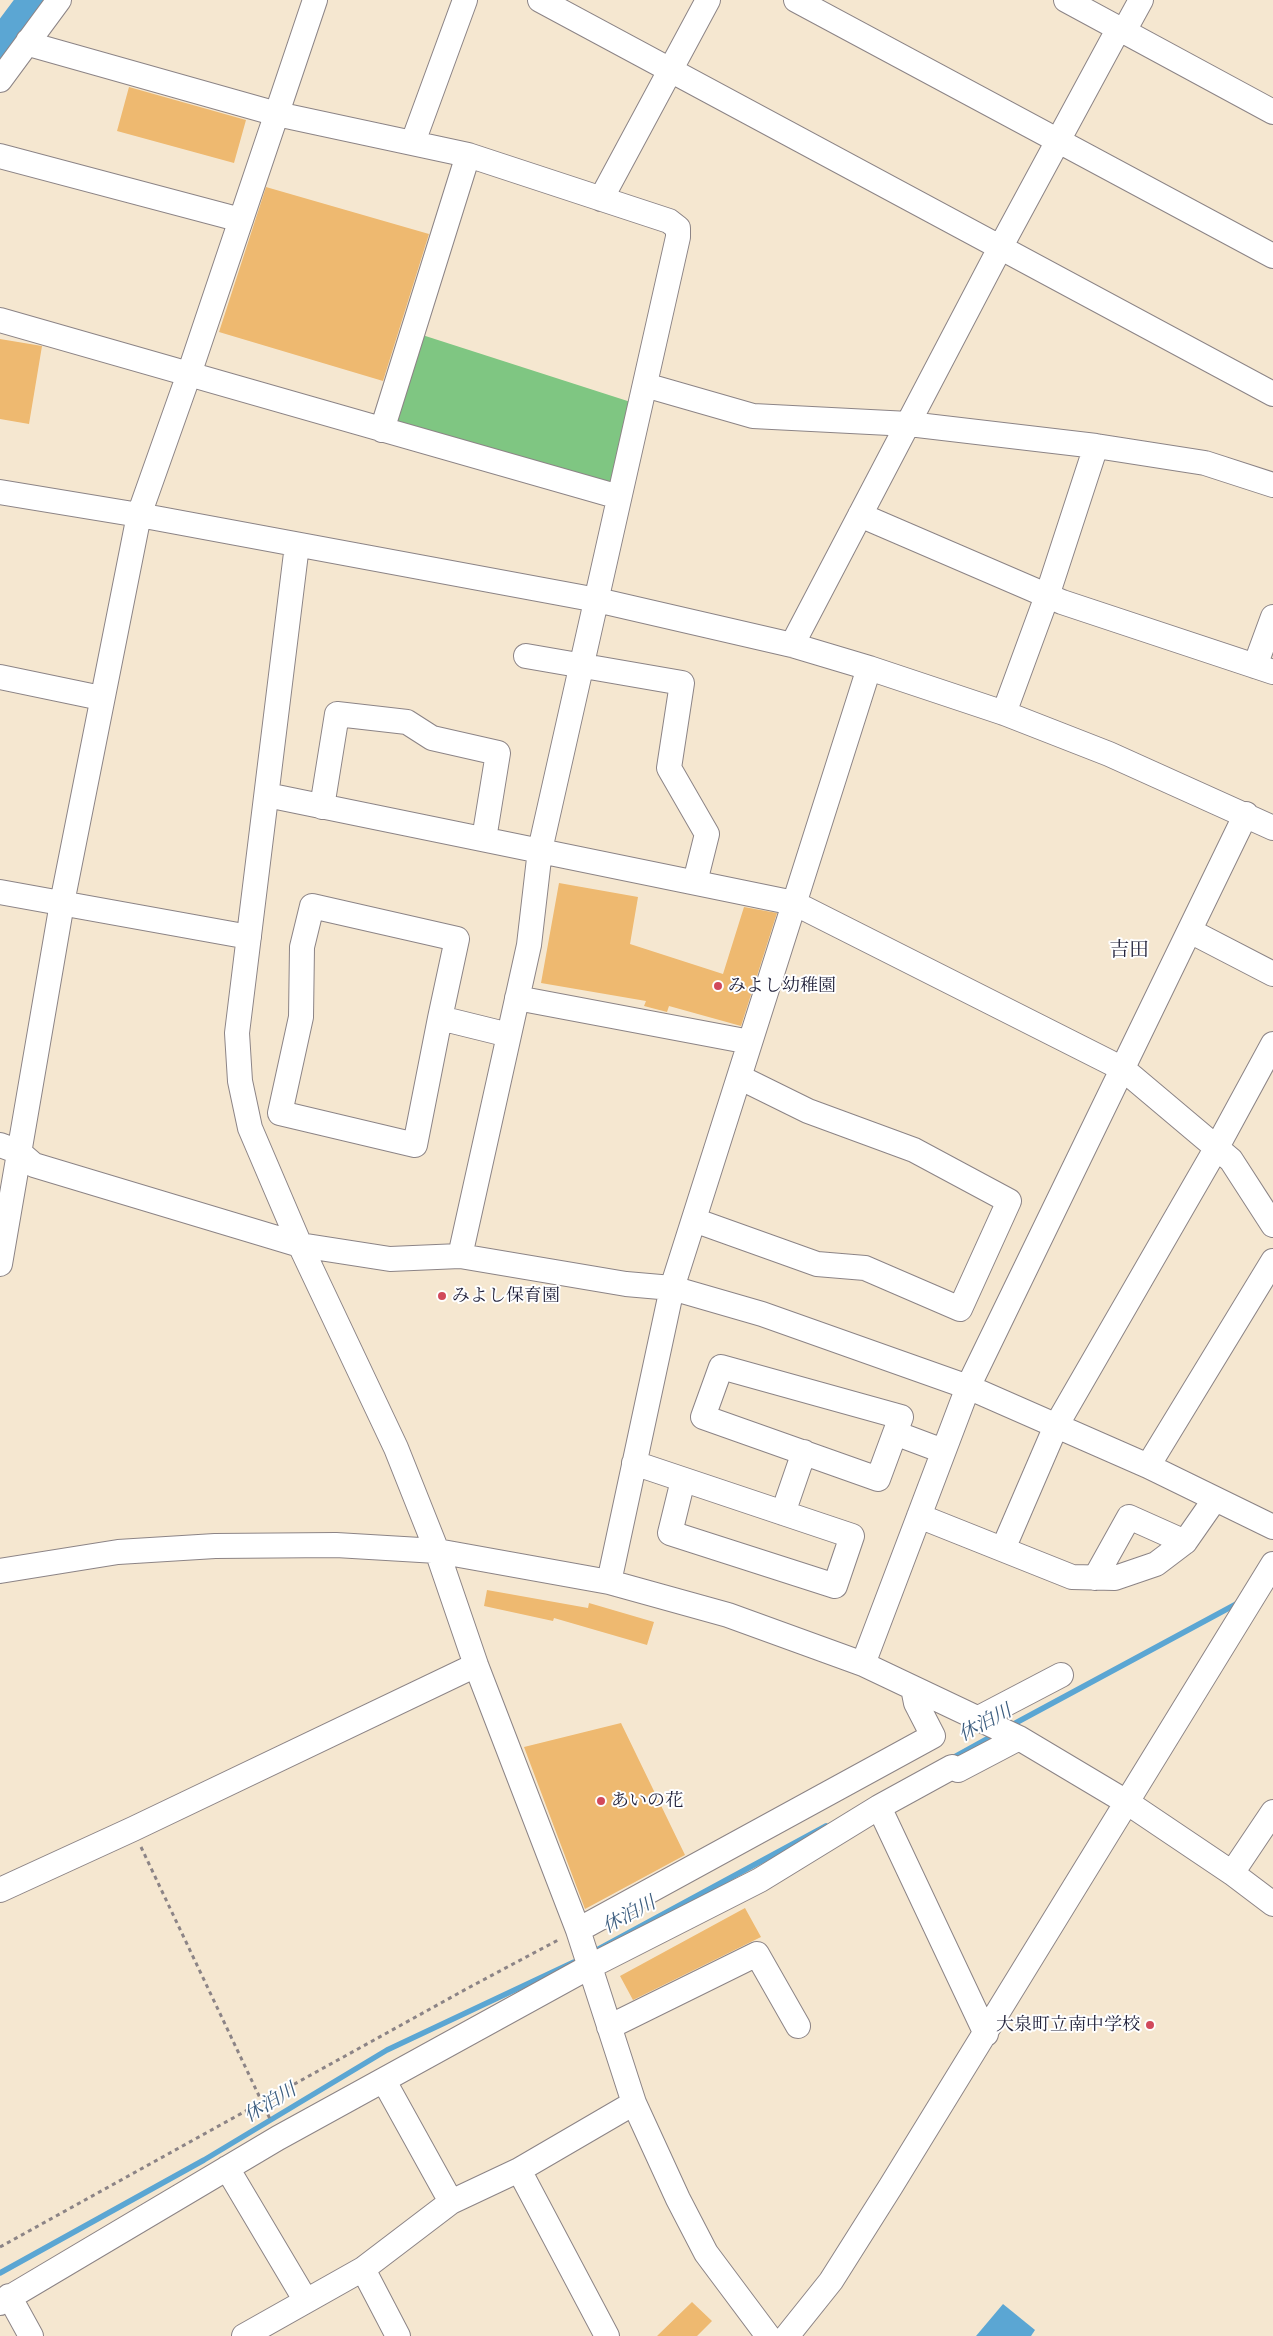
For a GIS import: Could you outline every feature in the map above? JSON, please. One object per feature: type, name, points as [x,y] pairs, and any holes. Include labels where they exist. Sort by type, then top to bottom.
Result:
[{"type":"street","points":[[0,80],[59,0]]},
{"type":"street","points":[[413,142],[465,0]]},
{"type":"street","points":[[540,0],[1273,394]]},
{"type":"street","points":[[601,199],[708,0]]},
{"type":"street","points":[[796,0],[1273,256]]},
{"type":"street","points":[[1066,0],[1273,112]]},
{"type":"street","points":[[792,645],[1000,248],[1121,30],[1141,0]]},
{"type":"street","points":[[0,1264],[10,1148],[62,903],[101,698],[139,515],[277,114],[311,1]]},
{"type":"street","points":[[28,40],[36,46],[277,114],[468,155],[669,221],[678,228],[678,237],[540,850],[529,946],[460,1256]]},
{"type":"street","points":[[382,430],[468,155]]},
{"type":"street","points":[[0,156],[241,220]]},
{"type":"street","points":[[0,320],[619,497]]},
{"type":"street","points":[[645,385],[753,416],[909,424],[1096,446],[1205,463],[1273,485]]},
{"type":"street","points":[[1004,713],[1047,596],[1096,446]]},
{"type":"street","points":[[0,492],[139,515],[596,600],[792,645],[869,668],[1004,713],[1109,754],[1246,814],[1273,828]]},
{"type":"street","points":[[860,516],[1047,596],[1264,669],[1273,617]]},
{"type":"street","points":[[297,545],[237,1034],[240,1081],[250,1128],[300,1245],[372,1393],[437,1551],[476,1665],[580,1937],[634,2103],[678,2199],[706,2254],[768,2336]]},
{"type":"street","points":[[526,656],[682,683],[669,768],[707,834],[695,882]]},
{"type":"street","points":[[608,1582],[672,1288],[869,668]]},
{"type":"street","points":[[0,677],[101,698]]},
{"type":"street","points":[[322,806],[337,714],[407,722],[432,738],[498,753],[484,839]]},
{"type":"street","points":[[267,795],[794,903],[1123,1069],[1231,1160],[1273,1224]]},
{"type":"street","points":[[863,1664],[968,1387],[1246,814]]},
{"type":"street","points":[[0,892],[249,937]]},
{"type":"street","points":[[312,906],[458,939],[440,1018],[415,1145],[280,1113],[301,1017],[302,947],[312,906]]},
{"type":"street","points":[[1190,931],[1273,974]]},
{"type":"street","points":[[517,998],[750,1042]]},
{"type":"street","points":[[440,1018],[509,1035]]},
{"type":"street","points":[[1003,1549],[1056,1426],[1217,1148],[1273,1044]]},
{"type":"street","points":[[694,1220],[817,1264],[864,1268],[960,1309],[1009,1201],[914,1150],[808,1111],[739,1077]]},
{"type":"street","points":[[10,1148],[34,1165],[300,1245],[390,1259],[460,1256],[626,1284],[672,1288],[762,1314],[968,1387],[1148,1466],[1273,1527]]},
{"type":"street","points":[[1148,1466],[1273,1261]]},
{"type":"street","points":[[721,1367],[901,1417],[895,1433],[878,1478],[703,1417],[721,1367]]},
{"type":"street","points":[[895,1433],[943,1450]]},
{"type":"street","points":[[784,1513],[804,1452]]},
{"type":"street","points":[[634,1464],[852,1536],[835,1586],[670,1533],[682,1480]]},
{"type":"street","points":[[919,1516],[1072,1577],[1115,1578],[1156,1564],[1185,1542],[1215,1499]]},
{"type":"street","points":[[1095,1578],[1129,1517],[1185,1542]]},
{"type":"street","points":[[0,1571],[118,1552],[215,1546],[336,1545],[437,1551],[608,1582],[728,1615],[863,1664],[1014,1736],[1128,1803],[1232,1873],[1273,1904]]},
{"type":"street","points":[[787,2336],[831,2281],[986,2034],[1273,1564]]},
{"type":"street","points":[[0,1890],[133,1830],[476,1665]]},
{"type":"street","points":[[981,1721],[1061,1675]]},
{"type":"street","points":[[580,1937],[934,1736],[916,1703],[913,1688]]},
{"type":"street","points":[[31,2336],[5,2300],[278,2138],[589,1967],[760,1880],[879,1807],[952,1767],[958,1770],[1014,1736]]},
{"type":"street","points":[[879,1807],[986,2034]]},
{"type":"street","points":[[1232,1873],[1273,1812]]},
{"type":"street","points":[[609,2027],[757,1954],[798,2026]]},
{"type":"street","points":[[384,2081],[451,2202]]},
{"type":"street","points":[[244,2336],[364,2269],[451,2202],[519,2170],[634,2103]]},
{"type":"street","points":[[227,2168],[306,2302]]},
{"type":"street","points":[[519,2170],[607,2336]]},
{"type":"street","points":[[364,2269],[398,2336]]},
{"type":"path","points":[[133,1830],[263,2101]]},
{"type":"path","points":[[0,2247],[468,1988],[580,1937]]},
{"type":"green space","points":[[413,332],[640,405],[619,497],[382,430]]},
{"type":"water","points":[[1003,2304],[1035,2330],[1031,2336],[976,2336]]},
{"type":"building","points":[[129,87],[246,120],[234,163],[117,131]]},
{"type":"building","points":[[266,187],[429,234],[383,381],[219,332]]},
{"type":"building","points":[[0,339],[42,346],[29,424],[0,419]]},
{"type":"building","points":[[559,883],[638,897],[630,944],[723,974],[744,907],[777,913],[741,1026],[669,1006],[667,1012],[644,1006],[646,1001],[541,983]]},
{"type":"building","points":[[487,1590],[588,1608],[589,1603],[654,1622],[647,1645],[554,1618],[553,1621],[484,1606]]},
{"type":"building","name":"あいの花","points":[[621,1723],[685,1855],[585,1909],[524,1747]]},
{"type":"building","points":[[745,1908],[761,1937],[633,2000],[620,1976]]},
{"type":"building","points":[[692,2302],[712,2321],[697,2336],[657,2336]]},
{"type":"waterway","points":[[0,47],[35,0]]},
{"type":"waterway","name":"休泊川","points":[[1010,1726],[1240,1602]]},
{"type":"waterway","name":"休泊川","points":[[949,1760],[996,1734]]},
{"type":"waterway","name":"休泊川","points":[[595,1951],[826,1826]]},
{"type":"waterway","name":"休泊川","points":[[0,2273],[204,2160],[387,2050],[574,1962]]},
{"type":"place","name":"みよし幼稚園","points":[[718,986]]},
{"type":"place","name":"みよし保育園","points":[[442,1296]]},
{"type":"place","name":"あいの花","points":[[601,1801]]},
{"type":"place","name":"大泉町立南中学校","points":[[1150,2025]]},
{"type":"district","name":"吉田","points":[[1129,950]]}]
